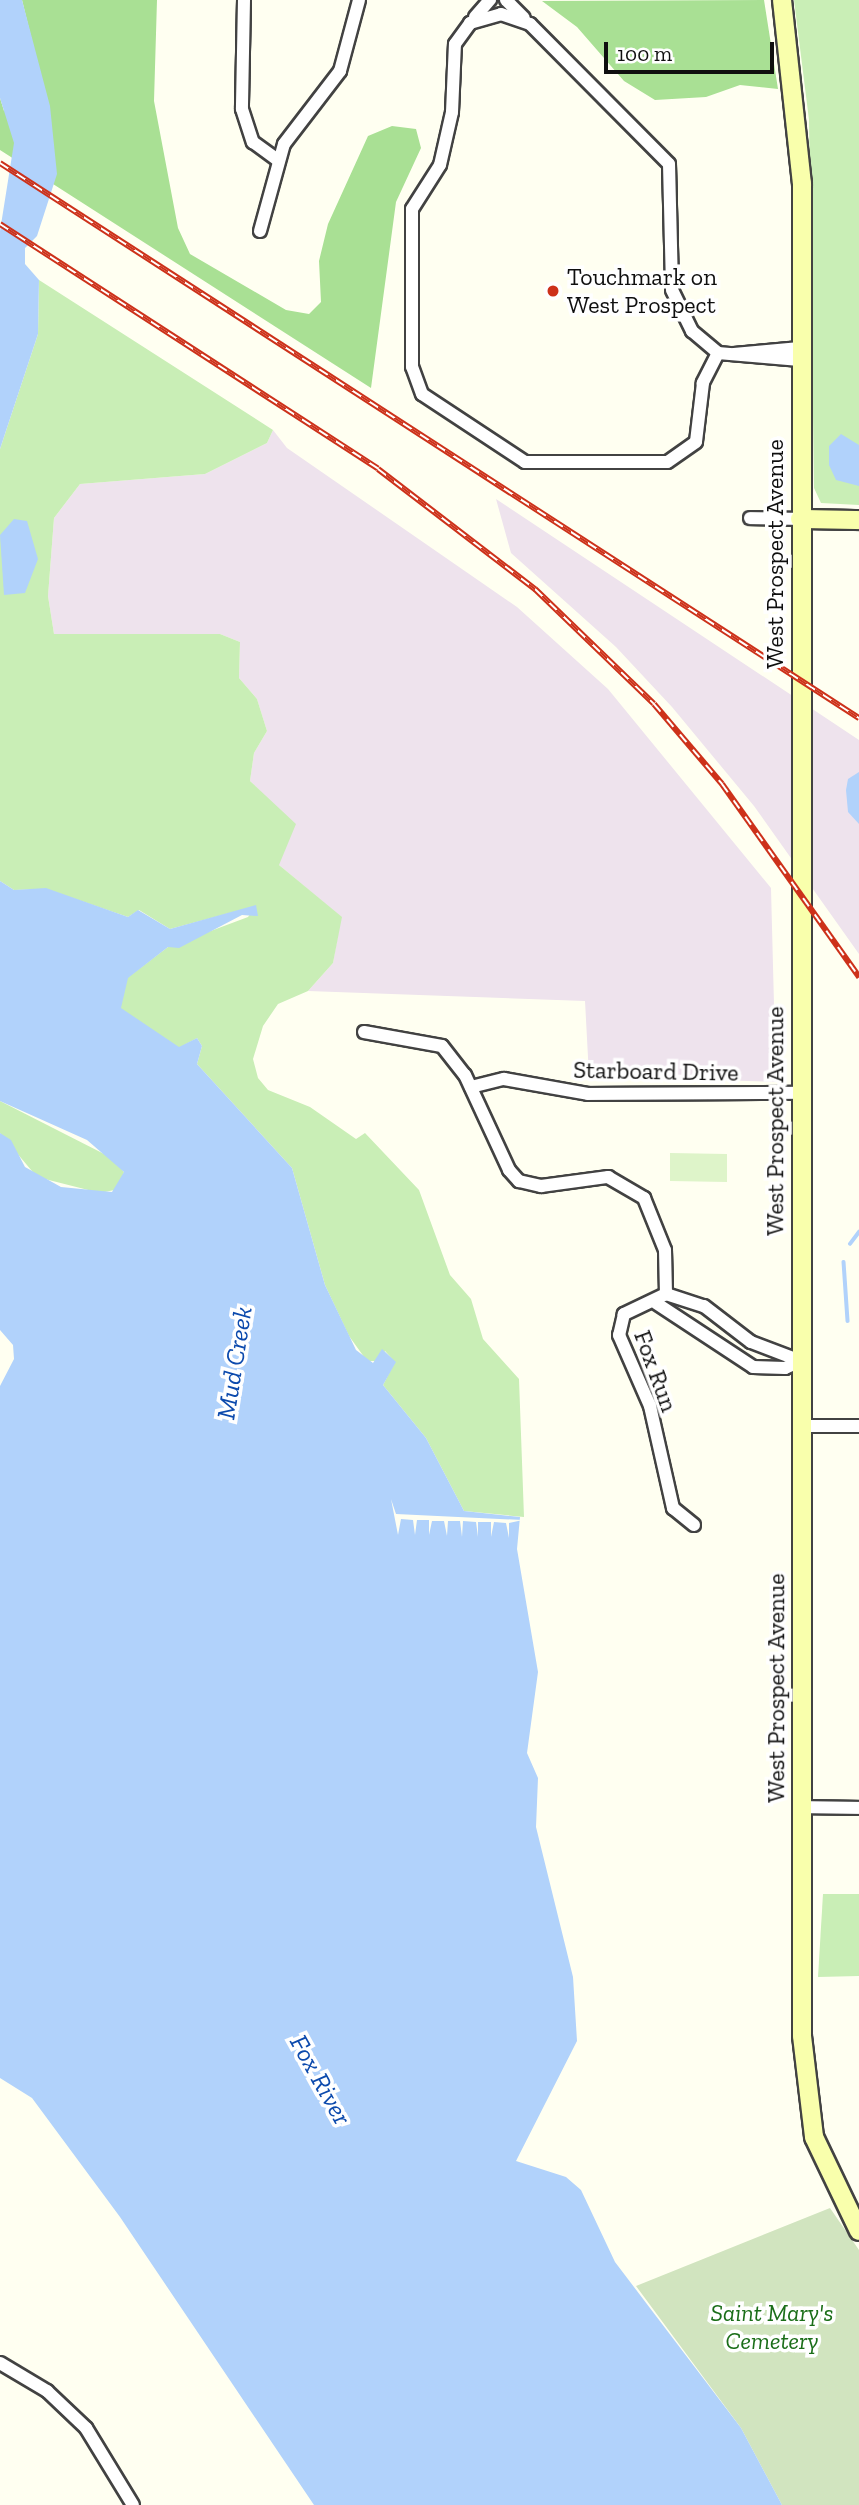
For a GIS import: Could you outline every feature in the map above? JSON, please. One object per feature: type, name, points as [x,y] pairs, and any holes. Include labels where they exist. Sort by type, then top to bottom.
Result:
[{"type":"main road","name":"West Prospect Avenue","points":[[782,0],[800,138],[801,1807],[805,2100],[828,2178],[859,2231]]},
{"type":"main road","points":[[800,519],[859,520]]},
{"type":"street","points":[[244,0],[244,119],[253,142],[279,161]]},
{"type":"street","points":[[260,230],[290,132],[340,71],[359,0]]},
{"type":"street","points":[[490,0],[455,44],[452,112],[440,165],[412,209],[412,367],[422,394],[525,462],[667,462],[696,442],[703,383],[718,353]]},
{"type":"street","points":[[506,0],[669,164],[676,306],[718,353],[800,354]]},
{"type":"street","points":[[470,23],[501,14],[530,24]]},
{"type":"street","points":[[750,518],[800,519]]},
{"type":"street","points":[[364,1032],[442,1046],[471,1087]]},
{"type":"street","name":"Starboard Drive","points":[[471,1087],[504,1079],[587,1094],[800,1093]]},
{"type":"street","name":"Fox Run","points":[[471,1087],[509,1170],[519,1181],[541,1186],[608,1177],[637,1190],[665,1250],[661,1298],[624,1314],[619,1335],[646,1396],[673,1508],[694,1525]]},
{"type":"street","points":[[661,1298],[704,1306],[751,1342],[801,1361]]},
{"type":"street","points":[[661,1298],[753,1367],[785,1368],[801,1361]]},
{"type":"street","points":[[801,1426],[859,1426]]},
{"type":"street","points":[[801,1807],[859,1808]]},
{"type":"street","points":[[0,2363],[47,2391],[86,2428],[133,2505]]},
{"type":"shaded area","points":[[273,430],[287,448],[517,607],[608,689],[771,888],[776,1082],[589,1076],[585,1001],[308,991],[333,963],[341,917],[279,865],[270,801],[250,781],[254,753],[267,731],[257,699],[239,678],[240,642],[220,634],[54,634],[48,596],[54,518],[80,484],[205,474],[267,443]]},
{"type":"shaded area","points":[[496,499],[859,740],[859,954],[754,806],[672,707],[616,647],[511,553]]},
{"type":"green space","points":[[22,0],[157,0],[154,101],[178,228],[190,254],[286,310],[309,314],[321,302],[319,261],[328,224],[368,136],[392,126],[416,129],[421,148],[396,202],[371,388],[0,150],[0,98],[4,111],[33,45]]},
{"type":"green space","points":[[764,0],[778,89],[740,85],[706,97],[655,100],[624,81],[577,27],[542,1]]},
{"type":"green space","points":[[794,0],[859,0],[859,505],[821,503],[814,488],[809,120]]},
{"type":"green space","points":[[39,280],[273,430],[267,443],[205,474],[80,484],[54,518],[48,596],[54,634],[220,634],[240,642],[239,678],[257,699],[267,731],[254,753],[250,781],[296,824],[279,865],[342,917],[333,963],[308,991],[278,1004],[263,1026],[253,1059],[258,1078],[268,1090],[310,1107],[356,1139],[365,1133],[419,1190],[450,1275],[471,1299],[483,1339],[519,1379],[524,1517],[464,1511],[426,1438],[383,1385],[395,1362],[385,1351],[377,1361],[367,1361],[349,1336],[325,1285],[292,1168],[197,1064],[202,1046],[197,1038],[179,1048],[120,1009],[127,978],[168,947],[248,917],[256,906],[170,929],[139,910],[128,917],[46,889],[14,890],[0,881],[0,449],[38,334]]},
{"type":"green space","points":[[0,1101],[112,1158],[124,1172],[119,1189],[100,1193],[37,1177],[0,1133]]},
{"type":"green space","points":[[670,1153],[727,1154],[727,1182],[670,1181]]},
{"type":"green space","points":[[823,1894],[859,1894],[859,1976],[818,1977]]},
{"type":"green space","name":"Saint Mary's Cemetery","points":[[830,2208],[859,2250],[859,2505],[782,2505],[741,2428],[636,2286]]},
{"type":"water","points":[[0,0],[22,0],[50,106],[57,174],[37,236],[25,248],[25,264],[39,280],[38,334],[0,449],[0,231],[14,143],[0,98]]},
{"type":"water","points":[[841,434],[859,445],[859,486],[836,480],[829,465],[829,446]]},
{"type":"water","points":[[14,519],[27,521],[38,559],[25,593],[4,595],[0,535]]},
{"type":"water","points":[[859,772],[859,824],[848,812],[846,790],[848,779]]},
{"type":"water","points":[[0,881],[14,890],[46,888],[128,917],[138,910],[170,929],[256,905],[258,916],[242,915],[179,948],[168,947],[128,978],[121,1008],[179,1047],[197,1038],[202,1046],[197,1064],[292,1168],[325,1285],[356,1350],[373,1363],[382,1349],[396,1362],[383,1385],[426,1438],[464,1511],[520,1517],[517,1549],[538,1672],[527,1753],[538,1778],[536,1827],[573,1977],[577,2041],[516,2161],[566,2177],[581,2190],[615,2262],[741,2428],[782,2505],[314,2505],[120,2217],[32,2098],[0,2078],[0,1386],[14,1359],[13,1345],[0,1330],[0,1133],[11,1140],[25,1167],[61,1187],[112,1192],[124,1172],[87,1140],[0,1101]]},
{"type":"pier","points":[[391,1499],[396,1514],[523,1520],[509,1523],[509,1538],[506,1523],[494,1522],[491,1537],[491,1522],[478,1522],[478,1537],[476,1522],[463,1521],[462,1537],[460,1521],[448,1521],[447,1536],[444,1521],[432,1521],[429,1535],[429,1520],[417,1520],[415,1535],[413,1520],[401,1519],[398,1535]]},
{"type":"waterway","points":[[850,1244],[859,1232]]},
{"type":"waterway","points":[[844,1262],[848,1321]]},
{"type":"railway","points":[[0,163],[859,718]]},
{"type":"railway","points":[[0,224],[378,469],[535,589],[654,704],[722,784],[859,977]]},
{"type":"place","name":"Touchmark on West Prospect","points":[[553,291]]},
{"type":"water label","name":"Mud Creek","points":[[235,1363]]},
{"type":"water label","name":"Fox River","points":[[320,2080]]}]
